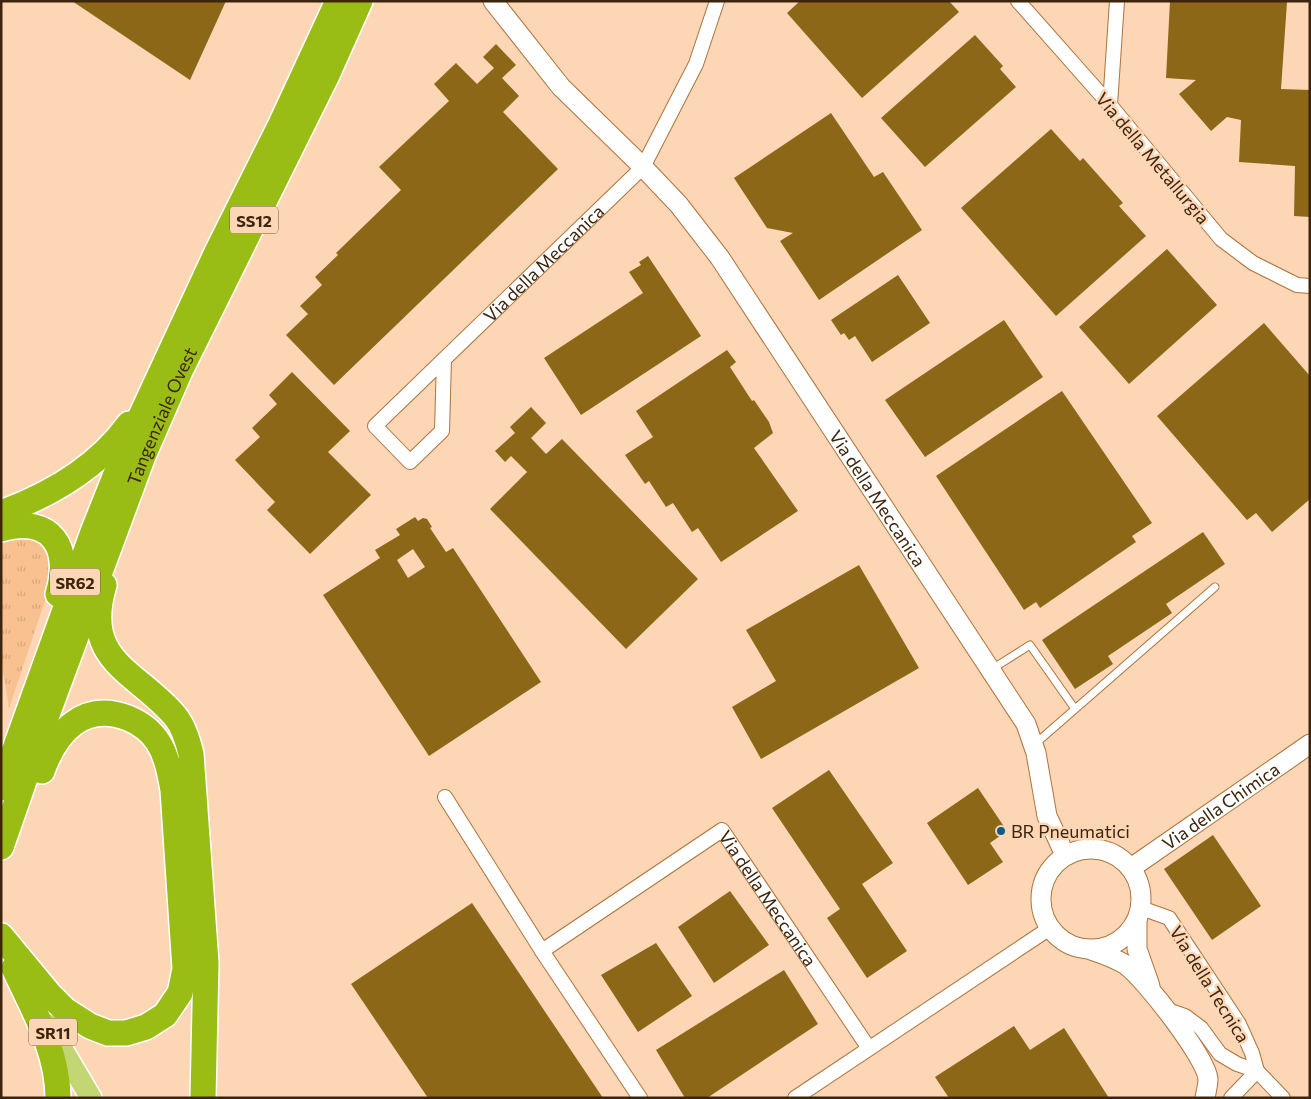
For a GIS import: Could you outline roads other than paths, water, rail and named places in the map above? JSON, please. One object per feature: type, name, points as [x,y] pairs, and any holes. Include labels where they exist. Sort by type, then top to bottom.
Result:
[{"type":"highway","name":"Tangenziale Ovest","points":[[1,788],[93,532],[128,444],[338,1]]},
{"type":"highway","name":"Tangenziale Ovest","points":[[1,847],[45,720],[143,456],[180,371],[327,75],[360,1]]},
{"type":"highway","points":[[1,513],[47,493],[96,459],[117,439],[158,380]]},
{"type":"highway","points":[[143,456],[103,590],[100,624],[102,636],[110,656],[126,673],[176,717],[183,729],[191,754],[206,963],[203,1098]]},
{"type":"highway","points":[[1,530],[24,525],[40,528],[57,544],[64,564],[60,588],[1,782]]},
{"type":"highway","points":[[1,862],[19,834],[48,753],[70,725],[89,715],[110,713],[134,720],[152,734],[163,751],[173,790],[186,953],[183,983],[176,1002],[165,1015],[146,1027],[126,1033],[108,1033],[90,1026],[65,1010],[21,968]]},
{"type":"highway","points":[[1,936],[21,968],[56,1072],[58,1098]]},
{"type":"main road","name":"SR11","points":[[1,946],[21,968],[91,1098]]},
{"type":"street","name":"Via della Meccanica","points":[[493,1],[561,86],[644,167],[679,205],[720,258],[1026,724],[1033,746],[1047,816],[1065,855]]},
{"type":"street","points":[[644,167],[696,64],[717,1]]},
{"type":"street","name":"Via della Metallurgia","points":[[1018,1],[1110,105],[1221,239],[1253,264],[1297,285],[1310,286]]},
{"type":"street","points":[[1110,105],[1117,1]]},
{"type":"street","name":"Via della Meccanica","points":[[444,359],[442,431],[410,462],[375,426],[444,359],[644,167]]},
{"type":"street","name":"Via della Chimica","points":[[1131,868],[1310,744]]},
{"type":"street","points":[[445,797],[542,951],[640,1098]]},
{"type":"street","name":"Via della Meccanica","points":[[542,951],[722,830],[868,1048]]},
{"type":"street","points":[[1151,989],[1137,949],[1142,894],[1138,880],[1131,868],[1118,856],[1101,849],[1089,848],[1065,855],[1054,864],[1046,875],[1042,888],[1042,909],[1050,928],[1061,940],[1075,947],[1109,956],[1127,966],[1151,989],[1201,1061],[1208,1078],[1205,1098]]},
{"type":"street","points":[[1091,950],[1110,946],[1126,936],[1139,914]]},
{"type":"street","name":"Via della Tecnica","points":[[1139,914],[1169,918],[1239,1024],[1252,1053],[1257,1071]]},
{"type":"street","points":[[795,1098],[1050,928]]},
{"type":"street","points":[[1164,1008],[1185,1016],[1201,1028],[1220,1054],[1237,1064],[1257,1071],[1283,1098]]},
{"type":"street","points":[[1231,1098],[1257,1071]]},
{"type":"lane","points":[[1033,746],[1215,587]]},
{"type":"lane","points":[[992,670],[1030,646],[1074,709]]},
{"type":"place","name":"BR Pneumatici","points":[[1001,831]]}]
